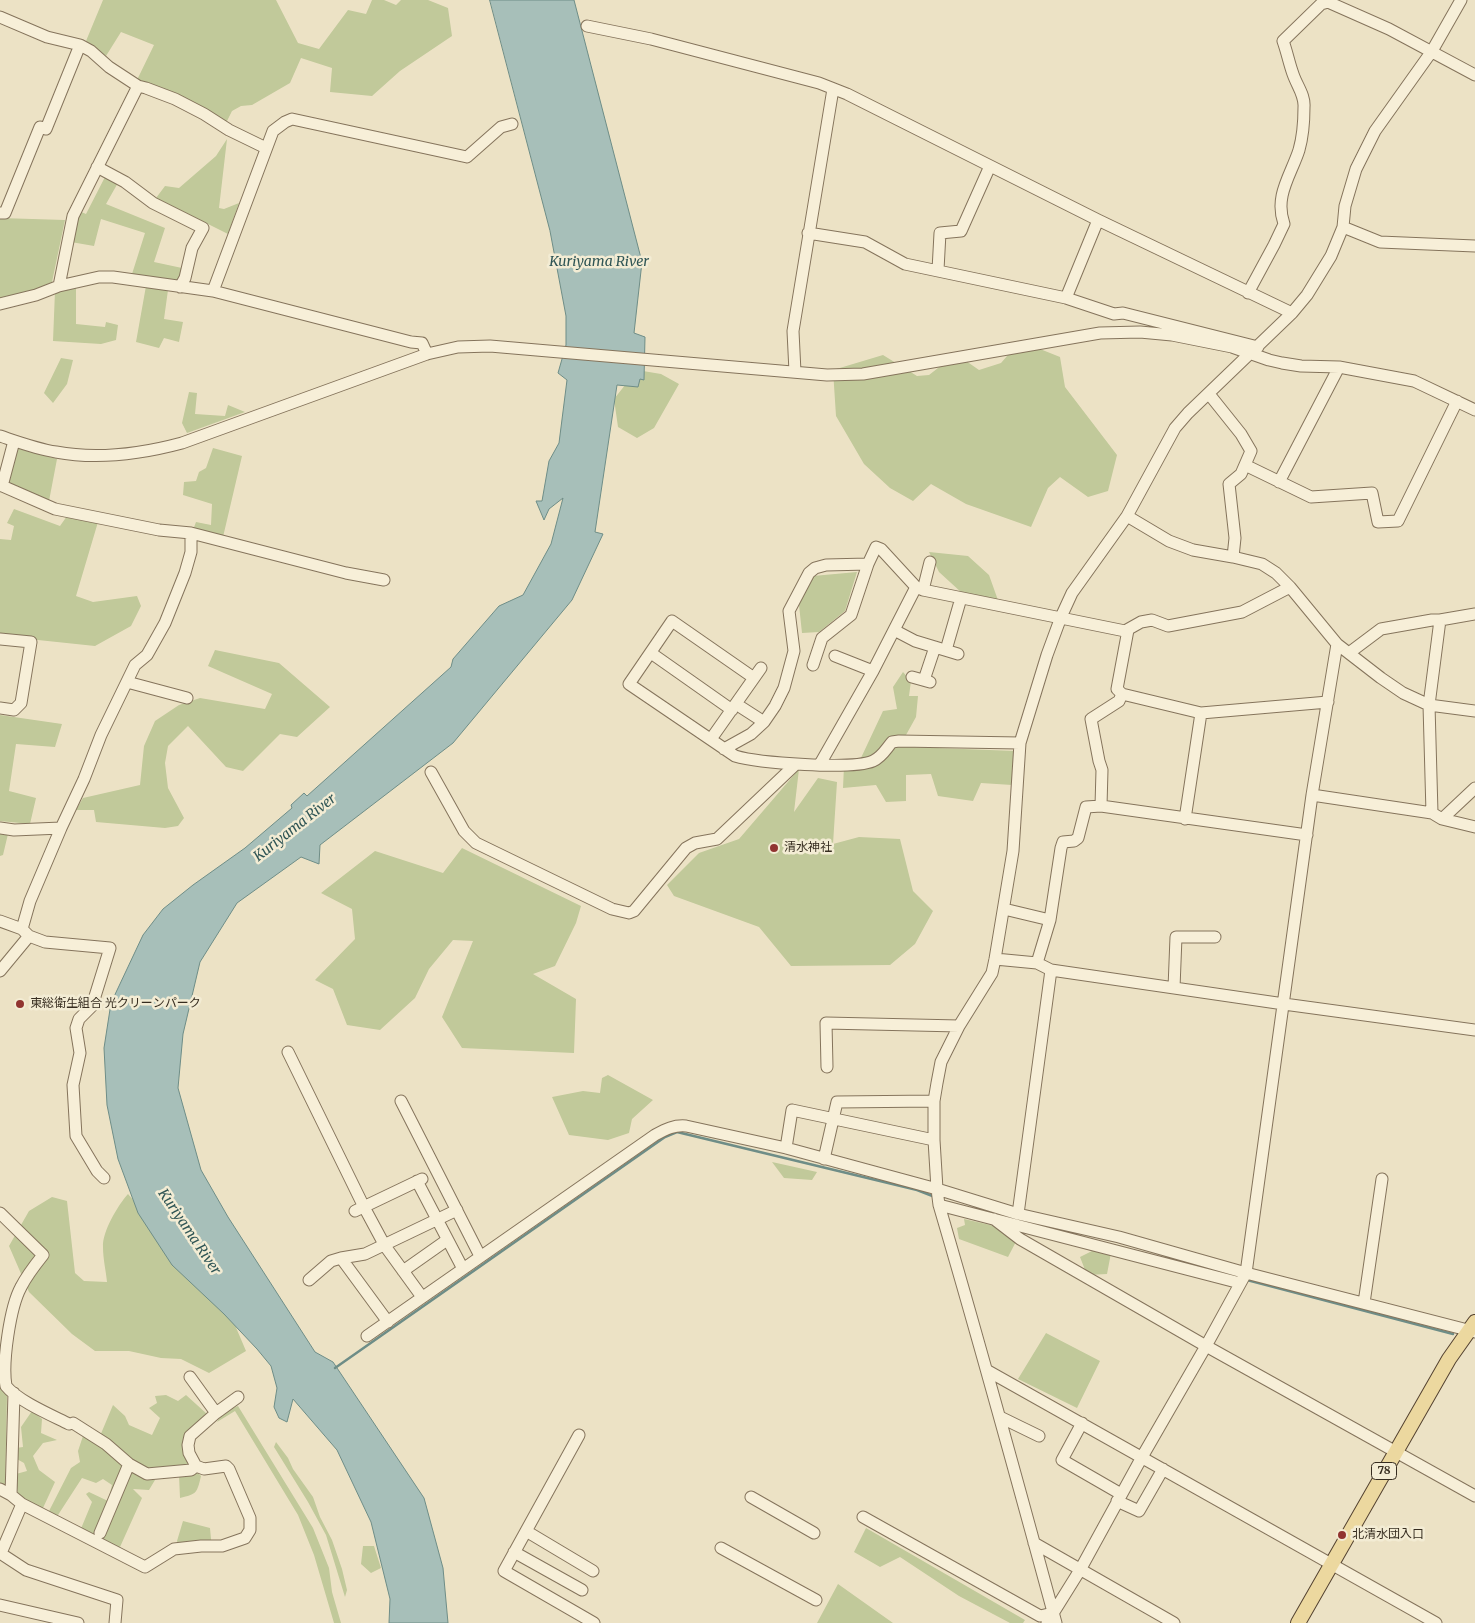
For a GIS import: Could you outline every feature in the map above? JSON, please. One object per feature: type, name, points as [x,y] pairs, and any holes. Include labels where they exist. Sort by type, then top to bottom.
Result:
[{"type":"main road","name":"78","points":[[1298,1623],[1449,1359],[1473,1328]]},
{"type":"street","points":[[1055,1618],[988,1371],[939,1205],[934,1140],[934,1101],[941,1062],[959,1026],[992,973],[1013,851],[1020,743],[1046,655],[1072,593],[1127,516],[1175,428],[1188,413],[1292,313],[1324,270],[1343,227],[1345,206],[1356,170],[1366,149],[1375,132],[1432,51],[1461,0]]},
{"type":"street","points":[[1248,293],[1284,224],[1281,208],[1284,185],[1296,159],[1302,135],[1304,104],[1300,89],[1293,76],[1283,41],[1321,4],[1328,2],[1389,29],[1475,75]]},
{"type":"street","points":[[0,17],[47,37],[80,45],[138,86],[176,99],[229,130],[266,148]]},
{"type":"street","points":[[587,26],[651,40],[819,83],[1292,313]]},
{"type":"street","points":[[0,213],[5,213],[40,127],[46,129],[80,45]]},
{"type":"street","points":[[59,286],[73,216],[138,86]]},
{"type":"street","points":[[795,372],[793,331],[833,89]]},
{"type":"street","points":[[213,291],[266,148],[277,126],[284,122],[292,120],[467,157],[501,127],[512,124]]},
{"type":"street","points":[[938,270],[940,233],[960,231],[990,166]]},
{"type":"street","points":[[97,167],[125,182],[153,203],[203,228],[192,248],[188,270],[180,287]]},
{"type":"street","points":[[1066,298],[1098,220]]},
{"type":"street","points":[[1343,227],[1380,242],[1475,246]]},
{"type":"street","points":[[808,233],[865,242],[905,264],[1066,298],[1114,314],[1123,313],[1254,350],[1269,360],[1301,366],[1339,367],[1414,381],[1475,410]]},
{"type":"street","points":[[0,304],[36,295],[59,286],[99,277],[114,277],[213,291],[411,342],[422,343],[427,354]]},
{"type":"street","points":[[1114,314],[1120,321],[1122,332]]},
{"type":"street","points":[[0,436],[56,452],[83,455],[118,455],[150,452],[188,441],[427,354],[458,347],[490,346],[827,375],[863,374],[1100,333],[1122,332],[1172,335],[1254,350]]},
{"type":"street","points":[[1280,482],[1339,367]]},
{"type":"street","points":[[1209,394],[1241,434],[1251,450],[1242,474],[1228,484],[1235,538],[1233,557]]},
{"type":"street","points":[[1245,465],[1310,497],[1372,493],[1378,522],[1398,521],[1457,401]]},
{"type":"street","points":[[14,441],[1,486],[55,508],[159,530],[191,533],[346,573],[384,580]]},
{"type":"street","points":[[1127,516],[1170,541],[1193,550],[1262,564],[1276,573],[1290,587],[1337,644],[1404,693],[1429,705],[1475,711]]},
{"type":"street","points":[[0,971],[25,933],[30,901],[84,779],[101,735],[135,665],[147,655],[165,623],[185,573],[191,552],[191,533]]},
{"type":"street","points":[[814,665],[822,638],[850,615],[876,547],[881,549],[919,589],[1125,631],[1141,622],[1152,620],[1168,626],[1242,612],[1290,587]]},
{"type":"street","points":[[820,764],[894,630],[919,589],[930,562]]},
{"type":"street","points":[[724,749],[751,734],[764,722],[784,688],[794,651],[789,610],[809,573],[815,568],[826,565],[868,564]]},
{"type":"street","points":[[912,677],[928,681],[961,598]]},
{"type":"street","points":[[1349,653],[1381,629],[1475,614]]},
{"type":"street","points":[[1437,816],[1429,705],[1440,620]]},
{"type":"street","points":[[754,678],[672,621],[629,684],[724,749],[746,760],[796,764],[863,764],[880,756],[892,742],[899,741],[1020,743]]},
{"type":"street","points":[[894,630],[915,641],[958,654]]},
{"type":"street","points":[[1128,630],[1117,689],[1122,694],[1200,713],[1328,702]]},
{"type":"street","points":[[0,639],[31,642],[21,703],[14,710],[0,708]]},
{"type":"street","points":[[1047,1623],[1055,1618],[1119,1497],[1243,1278],[1284,1004],[1312,795],[1337,644]]},
{"type":"street","points":[[650,653],[734,707],[764,722]]},
{"type":"street","points":[[836,656],[873,671]]},
{"type":"street","points":[[711,739],[761,668]]},
{"type":"street","points":[[127,682],[187,698]]},
{"type":"street","points":[[1101,806],[1102,770],[1098,761],[1091,719],[1119,701],[1122,694]]},
{"type":"street","points":[[1185,819],[1200,713]]},
{"type":"street","points":[[431,772],[464,832],[476,843],[612,909],[629,914],[634,911],[686,848],[695,843],[717,839],[796,764]]},
{"type":"street","points":[[1437,816],[1475,788]]},
{"type":"street","points":[[1312,795],[1437,816],[1475,827]]},
{"type":"street","points":[[1038,963],[1050,920],[1063,842],[1074,842],[1078,838],[1086,807],[1101,806],[1307,835]]},
{"type":"street","points":[[0,828],[14,830],[61,828]]},
{"type":"street","points":[[1004,909],[1050,920]]},
{"type":"street","points":[[0,921],[45,942],[110,948],[92,1006],[79,1019],[76,1028],[80,1053],[73,1085],[76,1136],[97,1172],[104,1178]]},
{"type":"street","points":[[1174,988],[1176,937],[1215,936]]},
{"type":"street","points":[[995,959],[1038,963],[1051,970],[1475,1030]]},
{"type":"street","points":[[1018,1214],[1051,970]]},
{"type":"street","points":[[827,1067],[826,1022],[959,1026]]},
{"type":"street","points":[[288,1052],[360,1209],[422,1297]]},
{"type":"street","points":[[401,1101],[480,1256]]},
{"type":"street","points":[[824,1159],[837,1102],[934,1101]]},
{"type":"street","points":[[786,1148],[792,1110],[934,1140]]},
{"type":"street","points":[[367,1336],[666,1129],[677,1125],[786,1148],[937,1189],[1018,1214],[1119,1237],[1243,1278]]},
{"type":"street","points":[[360,1209],[420,1179],[437,1220],[462,1269]]},
{"type":"street","points":[[1364,1303],[1382,1180]]},
{"type":"street","points":[[939,1205],[1243,1278],[1473,1328]]},
{"type":"street","points":[[308,1280],[331,1261],[365,1254],[385,1246],[457,1210]]},
{"type":"street","points":[[0,1213],[43,1255],[20,1288],[16,1301],[7,1343],[6,1386],[41,1410],[71,1423],[106,1444],[129,1464],[147,1474],[191,1470],[196,1466]]},
{"type":"street","points":[[994,1219],[1020,1239],[1206,1346],[1475,1496]]},
{"type":"street","points":[[403,1271],[448,1240]]},
{"type":"street","points":[[341,1258],[388,1322]]},
{"type":"street","points":[[988,1371],[1436,1623]]},
{"type":"street","points":[[190,1377],[216,1413]]},
{"type":"street","points":[[11,1495],[14,1393]]},
{"type":"street","points":[[0,1489],[22,1504],[145,1567],[174,1548],[222,1546],[245,1538],[250,1530],[250,1518],[229,1469],[226,1466],[204,1469],[196,1466],[189,1453],[188,1445],[190,1436],[238,1397]]},
{"type":"street","points":[[1000,1416],[1039,1436]]},
{"type":"street","points":[[1082,1423],[1062,1460],[1139,1511],[1163,1469]]},
{"type":"street","points":[[579,1435],[504,1570],[594,1623]]},
{"type":"street","points":[[100,1533],[129,1464]]},
{"type":"street","points":[[751,1497],[814,1534]]},
{"type":"street","points":[[22,1504],[0,1553],[26,1570],[117,1600],[116,1623]]},
{"type":"street","points":[[863,1517],[1040,1616],[1055,1618]]},
{"type":"street","points":[[526,1532],[593,1571]]},
{"type":"street","points":[[1034,1543],[1174,1623]]},
{"type":"street","points":[[721,1548],[816,1600]]},
{"type":"street","points":[[514,1552],[582,1590]]},
{"type":"street","points":[[0,1605],[78,1623]]},
{"type":"green space","points":[[103,0],[276,0],[298,43],[319,49],[348,10],[366,14],[372,0],[384,0],[396,5],[401,0],[428,0],[448,8],[452,36],[400,71],[372,96],[330,92],[332,68],[301,58],[290,83],[252,105],[241,106],[232,111],[226,123],[181,96],[137,80],[154,45],[121,32],[106,56],[86,41]]},
{"type":"green space","points":[[227,139],[219,208],[224,209],[239,203],[228,234],[156,198],[165,186],[179,188],[216,156]]},
{"type":"green space","points":[[105,177],[119,181],[106,204],[165,228],[154,262],[182,268],[179,284],[132,274],[145,233],[101,219],[94,246],[71,242],[79,211],[86,214]]},
{"type":"green space","points":[[0,218],[65,220],[52,282],[25,294],[0,300]]},
{"type":"green space","points":[[146,286],[168,290],[164,319],[183,322],[179,342],[164,338],[159,348],[136,342]]},
{"type":"green space","points":[[76,288],[76,324],[105,327],[106,322],[118,325],[116,340],[101,344],[53,341],[55,291]]},
{"type":"green space","points":[[1020,341],[1060,357],[1065,387],[1117,455],[1108,491],[1088,497],[1060,477],[1048,488],[1031,527],[966,504],[931,484],[913,501],[890,488],[864,464],[836,416],[833,370],[883,355],[917,376],[929,375],[956,354],[979,370],[1001,363]]},
{"type":"green space","points":[[61,358],[73,360],[67,384],[53,403],[44,393]]},
{"type":"green space","points":[[637,370],[661,374],[679,384],[654,428],[637,438],[618,427],[614,399]]},
{"type":"green space","points":[[189,392],[197,393],[195,414],[225,416],[228,405],[245,412],[187,433],[182,423]]},
{"type":"green space","points":[[16,448],[57,459],[49,501],[9,484]]},
{"type":"green space","points":[[213,448],[242,456],[223,537],[193,530],[196,522],[211,525],[212,504],[183,495],[184,482],[196,481],[199,472],[206,468]]},
{"type":"green space","points":[[14,509],[60,526],[67,516],[98,522],[76,596],[93,602],[137,596],[141,606],[131,626],[95,646],[0,636],[0,539],[11,540],[14,526],[7,523]]},
{"type":"green space","points":[[929,552],[968,556],[989,575],[999,603],[962,593],[939,572]]},
{"type":"green space","points":[[857,572],[845,611],[819,632],[802,633],[799,605],[813,576]]},
{"type":"green space","points":[[215,650],[279,663],[330,707],[297,737],[280,734],[243,771],[226,767],[188,726],[168,746],[165,763],[168,788],[184,818],[178,826],[165,828],[96,822],[94,810],[76,810],[83,798],[140,785],[144,746],[155,721],[179,705],[200,698],[265,709],[272,694],[208,666]]},
{"type":"green space","points":[[903,672],[911,681],[909,696],[918,696],[916,717],[906,735],[910,747],[1016,751],[1012,785],[981,783],[973,801],[938,796],[931,774],[906,775],[906,801],[886,802],[876,785],[843,788],[844,766],[860,760],[883,711],[897,709],[893,687]]},
{"type":"green space","points":[[0,715],[62,724],[55,747],[16,744],[9,791],[36,798],[30,824],[0,821]]},
{"type":"green space","points":[[799,769],[794,812],[818,778],[837,782],[833,844],[859,837],[900,839],[913,891],[933,911],[915,944],[890,965],[791,966],[759,927],[674,896],[667,885],[699,853],[739,839]]},
{"type":"green space","points":[[0,833],[8,834],[3,855],[0,856]]},
{"type":"green space","points":[[462,848],[581,906],[576,923],[555,966],[533,974],[576,999],[574,1053],[462,1048],[442,1017],[473,941],[453,940],[429,969],[415,998],[380,1030],[347,1025],[333,989],[315,980],[355,939],[352,909],[321,893],[375,851],[443,873]]},
{"type":"green space","points":[[608,1075],[653,1100],[632,1119],[629,1133],[608,1140],[569,1135],[552,1097],[583,1091],[600,1093],[602,1078]]},
{"type":"green space","points":[[772,1162],[817,1172],[812,1180],[784,1178]]},
{"type":"green space","points":[[128,1194],[229,1311],[246,1351],[209,1373],[181,1359],[161,1358],[129,1351],[95,1351],[72,1334],[29,1292],[9,1246],[29,1211],[52,1197],[67,1201],[75,1273],[84,1281],[107,1282],[103,1241],[111,1219]]},
{"type":"green space","points":[[964,1219],[1021,1232],[1008,1257],[959,1239],[957,1228],[965,1225]]},
{"type":"green space","points":[[1094,1250],[1111,1253],[1107,1274],[1087,1275],[1080,1257]]},
{"type":"green space","points":[[1046,1333],[1100,1361],[1077,1408],[1018,1379]]},
{"type":"green space","points":[[0,1387],[7,1395],[5,1490],[0,1487]]},
{"type":"green space","points":[[166,1395],[178,1401],[186,1395],[207,1414],[186,1440],[191,1466],[162,1472],[132,1462],[113,1443],[100,1436],[113,1405],[125,1416],[129,1425],[152,1435],[160,1418],[149,1408],[157,1403],[155,1396]]},
{"type":"green space","points":[[238,1406],[313,1528],[329,1568],[332,1592],[341,1623],[334,1623],[314,1555],[298,1515],[235,1411],[217,1422],[223,1412]]},
{"type":"green space","points":[[32,1411],[42,1419],[41,1433],[57,1440],[43,1443],[33,1456],[39,1470],[55,1482],[43,1508],[27,1505],[18,1497],[16,1474],[27,1471],[24,1463],[15,1458],[16,1448],[23,1447],[21,1427]]},
{"type":"green space","points":[[84,1433],[155,1480],[149,1490],[133,1489],[142,1498],[120,1547],[80,1531],[92,1502],[86,1494],[89,1492],[108,1501],[112,1485],[103,1479],[96,1483],[82,1478],[58,1515],[48,1513],[71,1468],[80,1462],[78,1451]]},
{"type":"green space","points":[[276,1442],[313,1497],[320,1517],[332,1540],[342,1569],[347,1590],[345,1597],[326,1535],[274,1447]]},
{"type":"green space","points":[[197,1472],[201,1476],[197,1489],[193,1494],[180,1498],[179,1475]]},
{"type":"green space","points":[[183,1521],[210,1528],[212,1550],[180,1552],[177,1541]]},
{"type":"green space","points":[[866,1528],[1025,1620],[1023,1623],[1010,1623],[959,1596],[900,1557],[880,1567],[854,1552]]},
{"type":"green space","points":[[363,1546],[374,1546],[381,1568],[371,1573],[361,1564]]},
{"type":"green space","points":[[838,1584],[893,1623],[817,1623]]},
{"type":"water","name":"Kuriyama River","points":[[490,0],[574,0],[642,262],[634,333],[645,337],[644,380],[640,379],[638,387],[617,385],[595,532],[603,534],[572,600],[453,743],[320,845],[319,864],[301,857],[237,903],[200,962],[183,1034],[178,1088],[201,1170],[228,1217],[315,1352],[333,1362],[424,1498],[443,1568],[448,1623],[389,1623],[390,1599],[371,1522],[337,1450],[293,1399],[287,1422],[279,1418],[274,1407],[277,1388],[271,1366],[224,1314],[172,1265],[138,1213],[118,1159],[107,1105],[104,1048],[111,1003],[143,935],[163,909],[245,848],[292,808],[291,805],[304,793],[307,796],[451,667],[453,659],[499,606],[523,595],[551,544],[563,498],[549,509],[544,520],[536,501],[542,501],[549,461],[559,443],[567,380],[558,373],[566,345],[566,316],[550,231]]},
{"type":"waterway","points":[[335,1368],[665,1137],[677,1132],[917,1190],[935,1197]]},
{"type":"waterway","points":[[1247,1280],[1453,1334]]},
{"type":"place","name":"清水神社","points":[[774,848]]},
{"type":"place","name":"東総衛生組合 光クリーンパーク","points":[[20,1004]]},
{"type":"place","name":"北清水団入口","points":[[1342,1535]]}]
